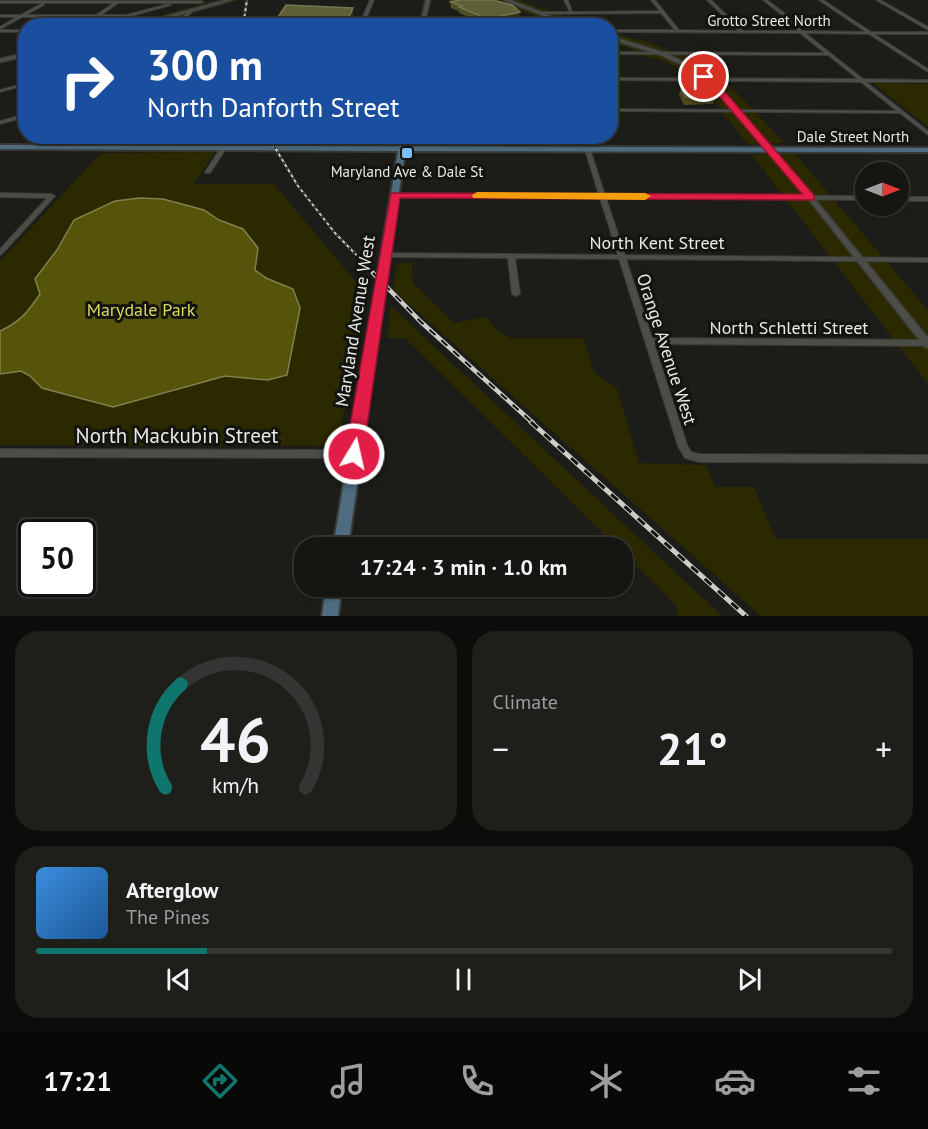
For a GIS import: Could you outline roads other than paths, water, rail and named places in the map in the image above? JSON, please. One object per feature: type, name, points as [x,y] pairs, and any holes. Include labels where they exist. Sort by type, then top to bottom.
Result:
[{"type":"main road","name":"Dale Street North","points":[[0,147],[928,150]]},
{"type":"main road","name":"Maryland Avenue West","points":[[342,537],[402,147]]},
{"type":"main road","points":[[330,616],[333,597]]},
{"type":"street","points":[[162,18],[230,0]]},
{"type":"street","points":[[364,18],[372,0]]},
{"type":"street","points":[[425,18],[428,0]]},
{"type":"street","points":[[506,0],[553,18]]},
{"type":"street","points":[[566,0],[571,11]]},
{"type":"street","points":[[653,0],[678,32]]},
{"type":"street","points":[[709,0],[742,32]]},
{"type":"street","points":[[765,0],[791,20],[801,32],[928,133]]},
{"type":"street","points":[[821,0],[928,71]]},
{"type":"street","points":[[878,0],[928,31]]},
{"type":"street","points":[[0,29],[48,1]]},
{"type":"street","points":[[93,18],[118,1]]},
{"type":"street","points":[[0,2],[202,1],[200,4],[206,6]]},
{"type":"street","points":[[118,18],[182,2]]},
{"type":"street","points":[[183,18],[192,10]]},
{"type":"street","points":[[543,14],[571,11],[662,12]]},
{"type":"street","points":[[0,16],[125,16]]},
{"type":"street","points":[[0,29],[18,30]]},
{"type":"street","name":"Grotto Street North","points":[[618,31],[928,31]]},
{"type":"street","points":[[618,39],[663,54],[708,80],[811,198],[928,344]]},
{"type":"street","points":[[618,53],[829,54]]},
{"type":"street","points":[[0,61],[18,56]]},
{"type":"street","points":[[618,79],[928,81]]},
{"type":"street","points":[[0,92],[18,86]]},
{"type":"street","points":[[618,110],[901,112]]},
{"type":"street","points":[[0,123],[18,117]]},
{"type":"street","name":"Orange Avenue West","points":[[583,144],[588,152],[688,455],[699,458],[928,459]]},
{"type":"street","points":[[208,172],[224,147]]},
{"type":"street","points":[[0,195],[52,196],[0,253]]},
{"type":"street","points":[[395,195],[855,198]]},
{"type":"street","points":[[909,199],[928,199]]},
{"type":"street","name":"North Kent Street","points":[[386,255],[928,260]]},
{"type":"street","points":[[511,256],[516,294]]},
{"type":"street","name":"North Schletti Street","points":[[649,341],[928,344]]},
{"type":"street","name":"North Mackubin Street","points":[[0,453],[354,454]]},
{"type":"railway","points":[[244,18],[247,0]]},
{"type":"railway","points":[[273,144],[298,186],[335,233],[375,274]]},
{"type":"railway","points":[[373,273],[421,322],[533,423]]},
{"type":"railway","points":[[531,422],[746,616]]},
{"type":"place","name":"Maryland Ave & Dale St","points":[[407,153]]},
{"type":"park label","name":"Marydale Park","points":[[141,309]]}]
